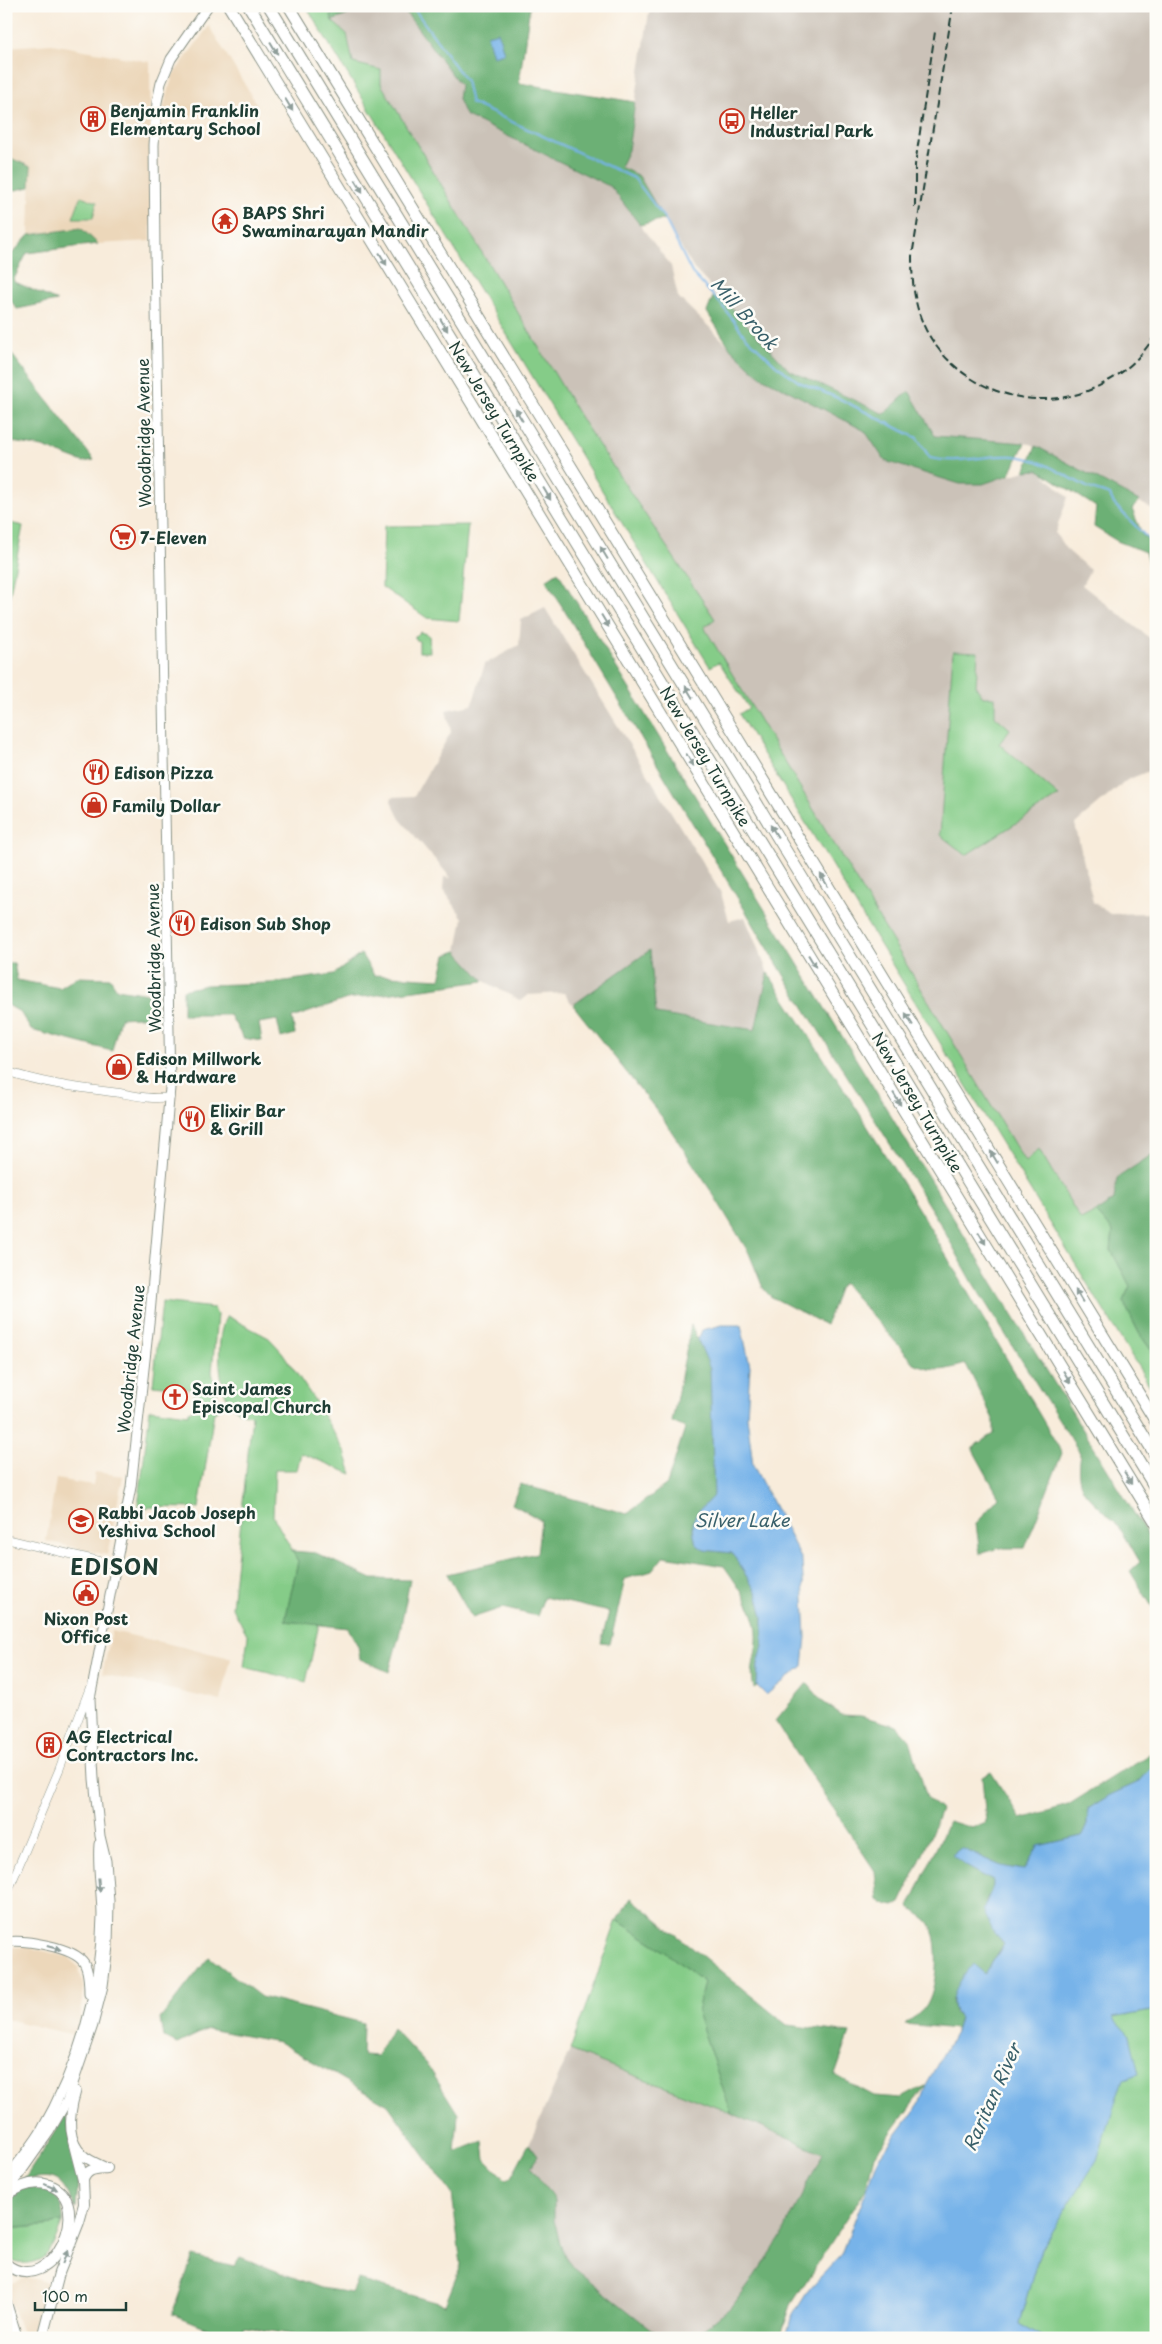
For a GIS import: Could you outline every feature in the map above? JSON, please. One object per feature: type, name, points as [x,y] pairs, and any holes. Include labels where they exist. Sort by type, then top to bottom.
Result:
[{"type":"highway","name":"New Jersey Turnpike","points":[[229,6],[1156,1523]]},
{"type":"highway","name":"New Jersey Turnpike","points":[[249,6],[1156,1489]]},
{"type":"highway","name":"New Jersey Turnpike","points":[[269,6],[1156,1456]]},
{"type":"highway","points":[[289,6],[1156,1422]]},
{"type":"highway","points":[[42,2338],[59,2273],[84,2204],[83,2180],[74,2141]]},
{"type":"highway","points":[[83,2180],[85,2174],[91,2170],[107,2168]]},
{"type":"highway","points":[[6,2194],[24,2185],[45,2184],[53,2186],[64,2196],[70,2214],[70,2222],[58,2250],[44,2268],[24,2272],[6,2264]]},
{"type":"highway","points":[[6,2303],[17,2338]]},
{"type":"main road","name":"Woodbridge Avenue","points":[[92,1681],[131,1487],[143,1385],[170,1097],[154,145],[157,102],[161,83],[171,59],[212,7]]},
{"type":"main road","points":[[92,1681],[89,1716],[100,1836],[106,1861],[109,1901],[108,1946],[103,1986],[71,2109],[74,2141],[83,2155],[107,2168]]},
{"type":"main road","points":[[6,2179],[39,2135],[66,2082],[88,2022],[100,1946],[102,1914],[98,1867],[100,1836]]},
{"type":"main road","points":[[6,1942],[25,1940],[72,1953],[79,1958],[87,1970],[89,1982],[88,2022]]},
{"type":"main road","points":[[6,2194],[49,2132],[66,2101],[84,2054]]},
{"type":"street","points":[[6,1071],[43,1082],[72,1087],[154,1098],[170,1097]]},
{"type":"street","points":[[6,1539],[116,1565]]},
{"type":"street","name":"Woodbridge Avenue","points":[[6,1896],[75,1729],[92,1681]]},
{"type":"shaded area","points":[[370,6],[401,6],[460,85],[458,99],[465,115],[611,187],[671,266],[678,297],[760,376],[865,431],[885,461],[983,484],[1025,471],[1039,470],[1068,497],[1055,533],[1066,549],[1090,570],[1082,585],[1156,643],[1156,768],[1127,780],[1075,824],[1093,902],[1110,914],[1150,913],[1156,898],[1156,1152],[1118,1178],[1114,1200],[1096,1212],[1081,1220],[1039,1149],[1025,1163],[703,627],[715,619],[584,423],[353,63],[347,34],[332,21]],"holes":[[[953,652],[978,652],[976,687],[995,716],[1010,729],[998,744]]]},
{"type":"shaded area","points":[[650,6],[1156,6],[1156,511],[1031,444],[935,436],[909,391],[884,414],[789,370],[694,269],[639,176],[620,167],[628,150]]},
{"type":"shaded area","points":[[209,26],[256,103],[258,116],[161,116],[173,75]]},
{"type":"shaded area","points":[[52,44],[150,62],[151,241],[98,244],[81,228],[29,235],[31,167],[6,156],[6,47]]},
{"type":"shaded area","points":[[545,608],[721,893],[729,921],[745,917],[768,973],[755,1030],[656,1014],[650,951],[573,1005],[564,993],[528,995],[521,1001],[484,981],[457,951],[463,918],[443,889],[444,877],[451,878],[400,819],[391,801],[392,797],[414,796],[451,732],[446,710],[472,705],[485,664],[519,645],[521,620]]},
{"type":"shaded area","points":[[95,1472],[123,1476],[107,1555],[46,1541],[56,1479],[93,1485]]},
{"type":"shaded area","points":[[112,1631],[231,1658],[221,1701],[102,1674]]},
{"type":"shaded area","points":[[10,1947],[27,1947],[68,1957],[79,1968],[84,1990],[78,2036],[6,2019],[6,1949]]},
{"type":"shaded area","points":[[570,2050],[731,2113],[823,2153],[781,2237],[768,2257],[731,2308],[692,2338],[662,2338],[575,2269],[565,2256],[554,2219],[554,2200],[531,2167],[538,2156],[529,2144]]},
{"type":"shaded area","points":[[26,2277],[51,2283],[35,2338],[24,2338],[6,2291],[6,2286]]},
{"type":"green space","points":[[306,6],[330,6],[332,21],[347,34],[353,63],[381,70],[381,84],[584,423],[715,619],[704,627],[1025,1162],[1039,1149],[1081,1220],[1096,1212],[1113,1231],[1111,1250],[1130,1286],[1123,1301],[1139,1333],[1156,1357],[1156,1396],[739,714],[749,708],[719,662],[710,667]]},
{"type":"green space","points":[[330,6],[370,6],[332,21]]},
{"type":"green space","points":[[401,6],[530,6],[519,83],[635,102],[628,150],[620,167],[639,176],[664,219],[640,225],[611,187],[465,115],[458,99],[460,85]]},
{"type":"green space","points":[[6,156],[31,167],[30,187],[6,192]]},
{"type":"green space","points":[[81,196],[97,202],[93,218],[73,218]]},
{"type":"green space","points":[[81,228],[98,244],[27,253],[13,281],[57,301],[17,309],[6,294],[6,253],[10,256],[29,235]]},
{"type":"green space","points":[[713,297],[723,299],[789,370],[884,414],[909,391],[935,436],[1025,443],[1009,475],[983,484],[960,484],[885,461],[865,431],[760,376],[731,349],[707,312]]},
{"type":"green space","points":[[10,352],[94,460],[83,462],[43,447],[6,441],[6,354]]},
{"type":"green space","points":[[1036,446],[1139,501],[1132,509],[1142,534],[1156,550],[1156,577],[1150,572],[1145,552],[1117,541],[1094,527],[1096,507],[1039,470],[1025,471]]},
{"type":"green space","points":[[6,522],[23,526],[6,614]]},
{"type":"green space","points":[[468,525],[459,621],[427,618],[382,587],[384,526]]},
{"type":"green space","points":[[558,572],[1156,1549],[1156,1613],[1130,1571],[1140,1562],[1119,1527],[1092,1500],[1082,1486],[1079,1478],[1080,1453],[973,1283],[941,1225],[790,985],[546,580]]},
{"type":"green space","points":[[420,632],[429,635],[430,652],[419,652],[419,641],[415,637]]},
{"type":"green space","points":[[953,651],[978,652],[976,687],[983,697],[995,697],[995,716],[1010,729],[999,744],[1059,796],[966,855],[940,835]]},
{"type":"green space","points":[[650,950],[656,1014],[755,1030],[768,973],[858,1111],[930,1228],[1062,1453],[1025,1548],[999,1548],[980,1554],[976,1524],[999,1497],[973,1450],[977,1444],[994,1434],[994,1421],[966,1364],[941,1370],[916,1365],[843,1283],[826,1325],[770,1296],[763,1288],[749,1253],[662,1117],[573,1005]]},
{"type":"green space","points":[[457,951],[484,981],[347,999],[292,1018],[295,1034],[281,1038],[277,1020],[259,1023],[262,1041],[243,1038],[230,1015],[183,1015],[183,990],[206,985],[271,983],[334,974],[361,954],[374,975],[440,979],[446,955]]},
{"type":"green space","points":[[6,963],[14,963],[17,980],[60,988],[77,977],[110,978],[117,989],[155,995],[155,1016],[120,1018],[112,1051],[31,1030],[20,1012],[6,1004]]},
{"type":"green space","points":[[1156,1152],[1156,1357],[1139,1333],[1123,1301],[1130,1286],[1111,1250],[1113,1231],[1096,1212],[1114,1200],[1117,1178]]},
{"type":"green space","points":[[162,1302],[214,1308],[217,1315],[212,1372],[220,1408],[214,1412],[199,1508],[138,1507],[150,1409],[188,1414],[188,1411],[194,1409],[195,1392],[190,1389],[153,1385]]},
{"type":"green space","points":[[227,1316],[269,1338],[282,1352],[313,1398],[345,1452],[352,1474],[301,1453],[297,1470],[275,1470],[273,1516],[298,1561],[285,1621],[319,1624],[306,1682],[244,1667],[248,1636],[232,1607],[252,1415],[241,1412],[231,1405],[223,1387],[220,1347],[223,1324]]},
{"type":"green space","points":[[691,1325],[710,1367],[714,1496],[695,1516],[693,1521],[694,1534],[696,1544],[704,1550],[732,1553],[757,1593],[763,1616],[763,1646],[758,1664],[757,1686],[754,1688],[752,1670],[757,1641],[755,1621],[747,1601],[724,1566],[664,1556],[652,1571],[625,1579],[610,1644],[601,1643],[609,1612],[544,1597],[537,1616],[502,1608],[472,1618],[447,1574],[537,1553],[541,1520],[512,1504],[520,1484],[627,1514],[667,1484],[685,1428],[672,1422]]},
{"type":"green space","points":[[292,1551],[316,1553],[372,1579],[410,1580],[399,1636],[389,1672],[360,1659],[358,1646],[348,1628],[285,1621],[298,1561]]},
{"type":"green space","points":[[807,1683],[823,1702],[842,1715],[861,1716],[897,1726],[910,1740],[927,1798],[941,1810],[900,1903],[894,1906],[884,1904],[878,1900],[875,1871],[775,1721]]},
{"type":"green space","points":[[1156,1750],[1156,1763],[1139,1782],[1110,1795],[1088,1809],[1087,1825],[1082,1836],[1038,1846],[1024,1870],[1001,1866],[961,1848],[966,1866],[993,1881],[993,1886],[985,1902],[1000,1940],[1004,1943],[985,1974],[952,1999],[954,2012],[960,2018],[957,2029],[905,2024],[923,2009],[929,1999],[933,1989],[936,1966],[935,1942],[930,1924],[909,1907],[949,1821],[972,1828],[986,1822],[982,1777],[991,1772],[1021,1819],[1068,1805]]},
{"type":"green space","points":[[631,1898],[787,2025],[850,2033],[835,2075],[874,2096],[902,2098],[926,2085],[874,2156],[866,2188],[791,2305],[780,2338],[692,2338],[731,2308],[768,2257],[781,2237],[823,2153],[731,2113],[697,2012],[704,1982],[660,1948],[617,1920]]},
{"type":"green space","points":[[617,1920],[660,1948],[704,1982],[697,2012],[731,2113],[570,2050]]},
{"type":"green space","points":[[209,1957],[261,1997],[363,2023],[362,2055],[377,2056],[392,2028],[428,2066],[458,2114],[455,2152],[483,2141],[485,2159],[506,2180],[511,2177],[529,2144],[538,2156],[531,2167],[554,2200],[554,2219],[565,2256],[575,2269],[662,2338],[299,2338],[296,2335],[244,2327],[239,2338],[231,2338],[172,2314],[193,2256],[234,2266],[240,2257],[321,2288],[352,2293],[358,2280],[445,2305],[461,2265],[452,2194],[388,2105],[279,2042],[208,2029],[177,2044],[163,2037],[160,2019]]},
{"type":"green space","points":[[1156,2010],[1156,2338],[1045,2338],[1019,2323],[1041,2248],[1097,2159],[1113,2018]]},
{"type":"green space","points":[[66,2114],[78,2182],[76,2209],[58,2181],[45,2177],[24,2180]]},
{"type":"green space","points":[[38,2187],[50,2193],[58,2200],[62,2208],[63,2221],[54,2225],[6,2229],[6,2198],[21,2188]]},
{"type":"green space","points":[[63,2221],[52,2247],[43,2257],[25,2263],[19,2263],[9,2258],[5,2250],[6,2229],[54,2225]]},
{"type":"water","points":[[498,32],[504,53],[493,56],[487,35]]},
{"type":"water","name":"Silver Lake","points":[[722,1325],[741,1325],[750,1366],[747,1416],[753,1465],[802,1560],[806,1637],[803,1666],[766,1695],[757,1686],[758,1664],[763,1646],[763,1616],[757,1593],[732,1553],[704,1550],[696,1544],[693,1527],[695,1516],[714,1495],[710,1368],[698,1340],[702,1330]]},
{"type":"water","name":"Raritan River","points":[[1156,1763],[1156,2010],[1113,2018],[1130,2036],[1139,2074],[1123,2079],[1097,2160],[1041,2248],[1019,2323],[1045,2338],[786,2338],[791,2318],[810,2288],[842,2254],[879,2157],[919,2105],[927,2083],[957,2029],[960,2018],[955,2011],[953,1997],[959,1983],[973,1964],[985,1974],[1004,1944],[994,1933],[983,1910],[993,1886],[993,1881],[966,1866],[952,1855],[961,1848],[1001,1866],[1024,1870],[1038,1846],[1082,1836],[1087,1825],[1088,1809],[1110,1795],[1139,1782]]},
{"type":"waterway","name":"Mill Brook","points":[[412,6],[466,81],[471,103],[634,178],[665,219],[692,273],[720,303],[746,337],[776,365],[799,382],[840,399],[917,438],[930,458],[961,460],[993,456],[1014,456],[1024,457],[1051,467],[1088,487],[1110,495],[1114,504],[1156,547]]},
{"type":"railway","points":[[953,6],[912,256],[914,294],[926,330],[941,352],[960,371],[982,385],[1006,394],[1032,399],[1058,398],[1084,392],[1108,381],[1135,360],[1156,333]]},
{"type":"railway","points":[[915,207],[915,165],[935,32]]},
{"type":"place","name":"Benjamin Franklin Elementary School","points":[[93,119]]},
{"type":"place","name":"Heller Industrial Park","points":[[732,121]]},
{"type":"place","name":"BAPS Shri Swaminarayan Mandir","points":[[225,221]]},
{"type":"place","name":"7-Eleven","points":[[123,537]]},
{"type":"place","name":"Edison Pizza","points":[[96,772]]},
{"type":"place","name":"Family Dollar","points":[[94,805]]},
{"type":"place","name":"Edison Sub Shop","points":[[182,923]]},
{"type":"place","name":"Edison Millwork & Hardware","points":[[119,1067]]},
{"type":"place","name":"Elixir Bar & Grill","points":[[192,1119]]},
{"type":"place","name":"Saint James Episcopal Church","points":[[175,1397]]},
{"type":"place","name":"Rabbi Jacob Joseph Yeshiva School","points":[[81,1521]]},
{"type":"place","name":"Nixon Post Office","points":[[86,1593]]},
{"type":"place","name":"AG Electrical Contractors Inc.","points":[[49,1745]]},
{"type":"district","name":"EDISON","points":[[115,1566]]}]
